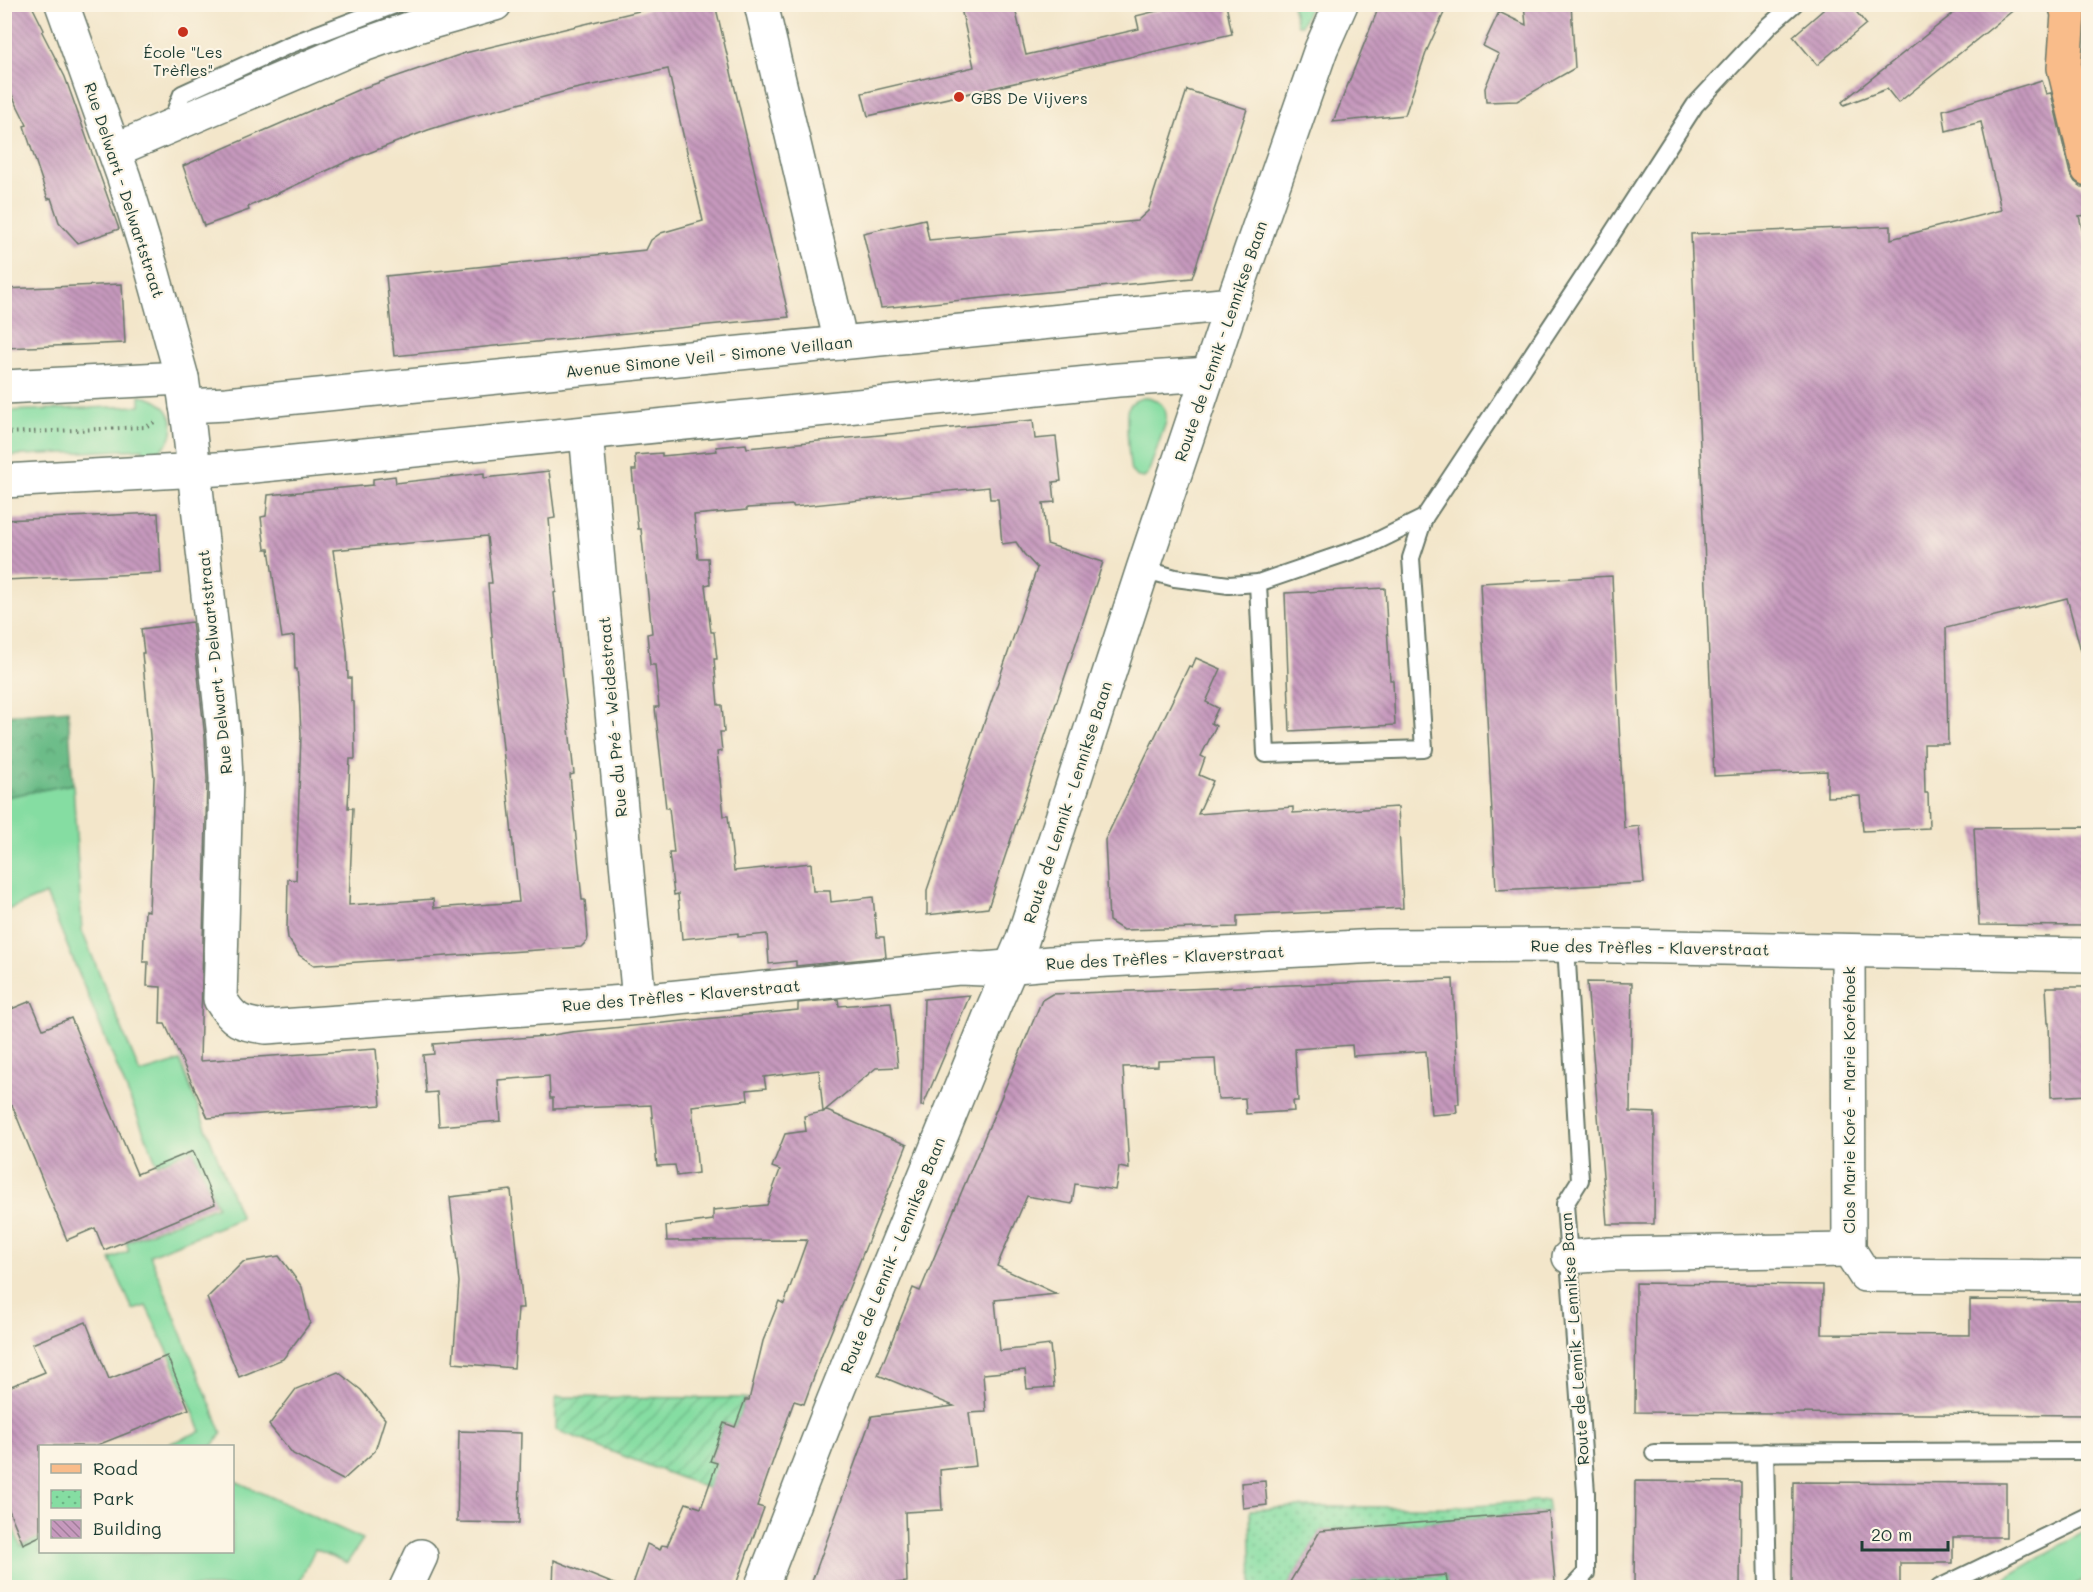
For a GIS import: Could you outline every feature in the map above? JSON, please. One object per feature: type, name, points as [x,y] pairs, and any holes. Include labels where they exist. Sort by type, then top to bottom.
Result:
[{"type":"main road","points":[[2066,9],[2088,43]]},
{"type":"main road","points":[[2066,9],[2064,68],[2088,169]]},
{"type":"street","name":"Rue Delwart - Delwartstraat","points":[[62,4],[115,150],[150,266],[193,470],[223,726],[226,779],[220,999],[228,1014],[244,1024]]},
{"type":"street","points":[[115,150],[349,50],[414,27],[495,4]]},
{"type":"street","points":[[762,4],[837,326],[839,343]]},
{"type":"street","name":"Route de Lennik - Lennikse Baan","points":[[761,1587],[832,1402],[1022,941],[1232,304],[1321,49],[1341,4]]},
{"type":"street","name":"Avenue Simone Veil - Simone Veillaan","points":[[178,400],[227,404],[1232,304]]},
{"type":"street","points":[[4,480],[234,468],[1118,380],[1209,374]]},
{"type":"street","points":[[4,387],[178,400]]},
{"type":"street","name":"Rue du Pré - Weidestraat","points":[[585,433],[639,1000]]},
{"type":"street","name":"Rue des Trèfles - Klaverstraat","points":[[244,1024],[266,1027],[639,1000],[959,968],[984,969],[1378,946],[1566,945],[2088,955]]},
{"type":"street","name":"Clos Marie Koré - Marie Koréhoek","points":[[1848,951],[1849,1250],[1865,1275],[2088,1277]]},
{"type":"street","name":"Clos Marie Koré - Marie Koréhoek","points":[[1569,1257],[1609,1254],[1849,1250]]},
{"type":"street","points":[[406,1587],[421,1557]]},
{"type":"lane","points":[[169,128],[182,94],[288,45],[397,4]]},
{"type":"lane","points":[[1258,583],[1266,754],[1424,748],[1411,558],[1424,518],[1695,105],[1770,25],[1794,4]]},
{"type":"lane","points":[[1143,569],[1175,578],[1229,585],[1258,583],[1369,545],[1424,518]]},
{"type":"lane","name":"Route de Lennik - Lennikse Baan","points":[[1566,945],[1580,1180],[1565,1204],[1586,1493],[1586,1573],[1572,1587]]},
{"type":"lane","points":[[1654,1453],[2088,1451]]},
{"type":"lane","points":[[1765,1452],[1768,1587]]},
{"type":"lane","points":[[1939,1587],[2088,1516]]},
{"type":"path","points":[[4,433],[146,427],[178,400]]},
{"type":"path","points":[[2082,1587],[2088,1583]]},
{"type":"green space","points":[[1292,5],[1311,5],[1301,25],[1297,25]]},
{"type":"green space","points":[[140,396],[164,406],[173,425],[166,445],[157,453],[143,458],[143,449],[5,456],[5,411],[140,406]]},
{"type":"green space","points":[[1148,397],[1163,406],[1166,422],[1148,474],[1144,478],[1138,477],[1131,471],[1127,412],[1134,401]]},
{"type":"green space","points":[[68,710],[73,784],[5,797],[5,715]]},
{"type":"green space","points":[[73,784],[82,931],[140,1073],[180,1061],[241,1218],[150,1255],[222,1433],[214,1445],[166,1445],[201,1431],[170,1356],[146,1306],[133,1310],[110,1259],[129,1251],[126,1242],[217,1206],[193,1149],[157,1164],[46,894],[5,911],[5,797]]},
{"type":"green space","points":[[556,1397],[743,1398],[756,1400],[745,1400],[735,1427],[724,1423],[710,1460],[721,1465],[712,1490],[556,1430]]},
{"type":"green space","points":[[234,1480],[363,1539],[347,1563],[315,1549],[297,1587],[5,1587],[5,1510],[21,1546],[39,1538],[39,1553],[234,1553]]},
{"type":"green space","points":[[1547,1500],[1549,1512],[1321,1531],[1287,1587],[1252,1588],[1250,1510],[1293,1507],[1450,1507]]},
{"type":"green space","points":[[2088,1529],[2088,1577],[2072,1587],[1990,1587]]},
{"type":"green space","points":[[1446,1575],[1448,1587],[1349,1588],[1353,1582]]},
{"type":"building","points":[[4,4],[31,4],[44,30],[42,32],[65,77],[119,229],[78,243],[59,222],[51,198],[48,199],[24,126],[27,125],[4,79]]},
{"type":"building","points":[[668,4],[715,4],[789,317],[394,356],[386,276],[646,250],[651,240],[661,233],[703,221],[668,69],[570,90],[428,130],[348,161],[248,207],[249,210],[204,226],[183,166],[360,89],[465,53]]},
{"type":"building","points":[[960,4],[1014,4],[1026,55],[1139,29],[1136,16],[1161,10],[1159,4],[1226,4],[1232,34],[868,116],[862,93],[974,67]]},
{"type":"building","points":[[1380,4],[1448,4],[1427,50],[1405,115],[1333,122]]},
{"type":"building","points":[[1524,4],[1571,4],[1575,68],[1517,101],[1486,102],[1485,88],[1499,54],[1483,46],[1499,12],[1526,25]]},
{"type":"building","points":[[1830,4],[1850,4],[1866,24],[1817,65],[1793,36]]},
{"type":"building","points":[[1965,4],[2021,4],[1898,103],[1887,89],[1844,105],[1842,102]]},
{"type":"building","points":[[2042,80],[2046,94],[2051,93],[2070,174],[2075,182],[2082,187],[2088,187],[2088,215],[2079,216],[2088,253],[2088,650],[2081,651],[2067,598],[1946,628],[1948,744],[1924,744],[1925,793],[1928,793],[1929,828],[1863,831],[1860,796],[1827,797],[1827,771],[1714,776],[1691,234],[1891,226],[1891,239],[2001,210],[1981,122],[1946,131],[1943,110]]},
{"type":"building","points":[[1187,90],[1247,109],[1192,278],[881,308],[863,233],[925,219],[929,240],[1137,221],[1148,211]]},
{"type":"building","points":[[122,284],[125,343],[4,348],[4,289]]},
{"type":"building","points":[[1033,420],[1035,439],[1056,437],[1061,481],[1053,482],[1055,502],[1043,503],[1047,544],[1103,562],[988,908],[927,915],[927,890],[1037,568],[1016,542],[1002,544],[998,499],[990,499],[989,487],[793,507],[793,505],[747,508],[747,510],[694,515],[698,558],[708,558],[710,584],[705,585],[711,632],[714,632],[718,705],[722,705],[724,732],[720,732],[722,751],[717,752],[724,816],[728,816],[734,871],[811,863],[813,891],[830,891],[831,902],[873,897],[877,937],[884,937],[886,957],[796,966],[796,961],[769,964],[767,934],[738,937],[738,933],[682,939],[678,894],[674,895],[669,853],[674,853],[669,808],[666,808],[655,707],[659,707],[655,665],[650,665],[647,634],[652,633],[632,470],[636,470],[635,455],[662,453],[662,456],[717,451],[716,447],[746,444],[747,448]]},
{"type":"building","points":[[549,471],[555,518],[549,519],[556,592],[554,593],[574,774],[570,775],[582,900],[585,900],[587,941],[581,947],[314,965],[299,955],[288,938],[287,930],[288,879],[296,880],[301,734],[294,636],[282,638],[269,549],[265,549],[261,517],[266,516],[268,495],[373,485],[373,479],[395,476],[396,483],[484,473],[484,478]],"holes":[[[487,536],[492,583],[488,583],[494,662],[519,902],[434,908],[433,899],[349,905],[353,808],[348,808],[350,759],[355,759],[354,702],[351,701],[351,678],[348,678],[347,651],[333,550]]]},
{"type":"building","points":[[158,513],[161,573],[4,580],[4,520]]},
{"type":"building","points":[[1612,576],[1624,828],[1639,826],[1644,883],[1496,890],[1480,583]]},
{"type":"building","points":[[1385,588],[1395,725],[1290,731],[1285,593]]},
{"type":"building","points":[[192,622],[205,738],[207,779],[200,1061],[376,1049],[381,1105],[208,1118],[165,1024],[160,1024],[161,987],[147,986],[148,962],[143,962],[145,910],[149,911],[154,777],[141,629]]},
{"type":"building","points":[[1196,658],[1221,669],[1206,702],[1218,708],[1211,723],[1216,726],[1201,756],[1205,758],[1199,775],[1213,781],[1198,814],[1293,807],[1293,813],[1398,807],[1403,908],[1237,916],[1237,927],[1123,930],[1109,921],[1105,840],[1189,666],[1192,667]]},
{"type":"building","points":[[2088,827],[2088,926],[1979,925],[1974,828]]},
{"type":"building","points":[[1453,979],[1459,1104],[1456,1104],[1457,1113],[1431,1115],[1426,1051],[1353,1056],[1352,1045],[1295,1049],[1298,1101],[1293,1101],[1294,1111],[1246,1114],[1245,1098],[1218,1099],[1215,1059],[1158,1061],[1158,1066],[1123,1067],[1129,1169],[1119,1167],[1115,1190],[1075,1184],[1072,1204],[1027,1196],[997,1266],[1057,1294],[995,1300],[1000,1351],[1050,1345],[1054,1387],[1027,1389],[1025,1370],[983,1374],[986,1412],[969,1413],[976,1466],[940,1470],[942,1510],[905,1512],[907,1582],[886,1584],[884,1587],[810,1587],[872,1416],[954,1406],[878,1375],[913,1288],[920,1291],[1042,1000],[1052,994]]},
{"type":"building","points":[[1587,982],[1632,983],[1630,1112],[1655,1113],[1654,1224],[1607,1224]]},
{"type":"building","points":[[2046,987],[2088,987],[2088,1095],[2051,1097]]},
{"type":"building","points":[[970,995],[923,1106],[921,1106],[924,999]]},
{"type":"building","points":[[838,999],[839,1006],[891,1002],[898,1067],[876,1068],[823,1112],[819,1070],[764,1077],[766,1088],[747,1090],[748,1100],[692,1106],[698,1173],[677,1176],[675,1165],[657,1166],[651,1105],[553,1109],[549,1076],[498,1080],[501,1121],[439,1126],[437,1092],[426,1093],[423,1055],[434,1054],[433,1044],[547,1036],[798,1010],[798,1003]]},
{"type":"building","points":[[31,1001],[43,1029],[71,1018],[137,1174],[193,1151],[215,1204],[104,1250],[95,1228],[67,1240],[12,1105],[4,1108],[4,1012]]},
{"type":"building","points":[[827,1111],[907,1145],[804,1404],[794,1401],[757,1506],[764,1508],[735,1587],[632,1587],[647,1544],[660,1550],[662,1545],[667,1546],[686,1503],[701,1508],[717,1463],[710,1461],[724,1423],[735,1427],[745,1400],[749,1400],[763,1341],[779,1301],[784,1304],[807,1240],[667,1241],[666,1226],[713,1220],[713,1210],[767,1205],[780,1170],[772,1167],[785,1134],[806,1131],[804,1116]]},
{"type":"building","points":[[511,1190],[523,1308],[518,1308],[514,1368],[453,1363],[459,1282],[450,1197]]},
{"type":"building","points":[[279,1256],[302,1287],[310,1323],[283,1359],[239,1377],[207,1298],[243,1262]]},
{"type":"building","points":[[1636,1283],[1823,1285],[1822,1334],[1970,1335],[1970,1300],[2088,1301],[2088,1415],[1635,1412]]},
{"type":"building","points":[[86,1322],[109,1379],[167,1356],[189,1409],[98,1445],[39,1445],[39,1536],[23,1544],[4,1498],[4,1389],[45,1372],[32,1344]]},
{"type":"building","points":[[338,1372],[361,1390],[385,1419],[375,1451],[343,1480],[293,1454],[269,1425],[296,1389]]},
{"type":"building","points":[[459,1431],[521,1433],[519,1523],[457,1522]]},
{"type":"building","points":[[1265,1481],[1267,1505],[1243,1508],[1241,1483]]},
{"type":"building","points":[[1635,1481],[1741,1482],[1740,1587],[1634,1587]]},
{"type":"building","points":[[1793,1482],[2006,1483],[2006,1537],[1953,1537],[1953,1563],[1900,1563],[1900,1587],[1792,1587]]},
{"type":"building","points":[[1549,1512],[1555,1582],[1491,1587],[1448,1587],[1446,1575],[1353,1582],[1349,1587],[1287,1587],[1320,1531]]},
{"type":"building","points":[[554,1560],[619,1586],[619,1587],[553,1587]]},
{"type":"place","name":"École \"Les Trèfles\"","points":[[183,32]]},
{"type":"place","name":"GBS De Vijvers","points":[[959,97]]}]
